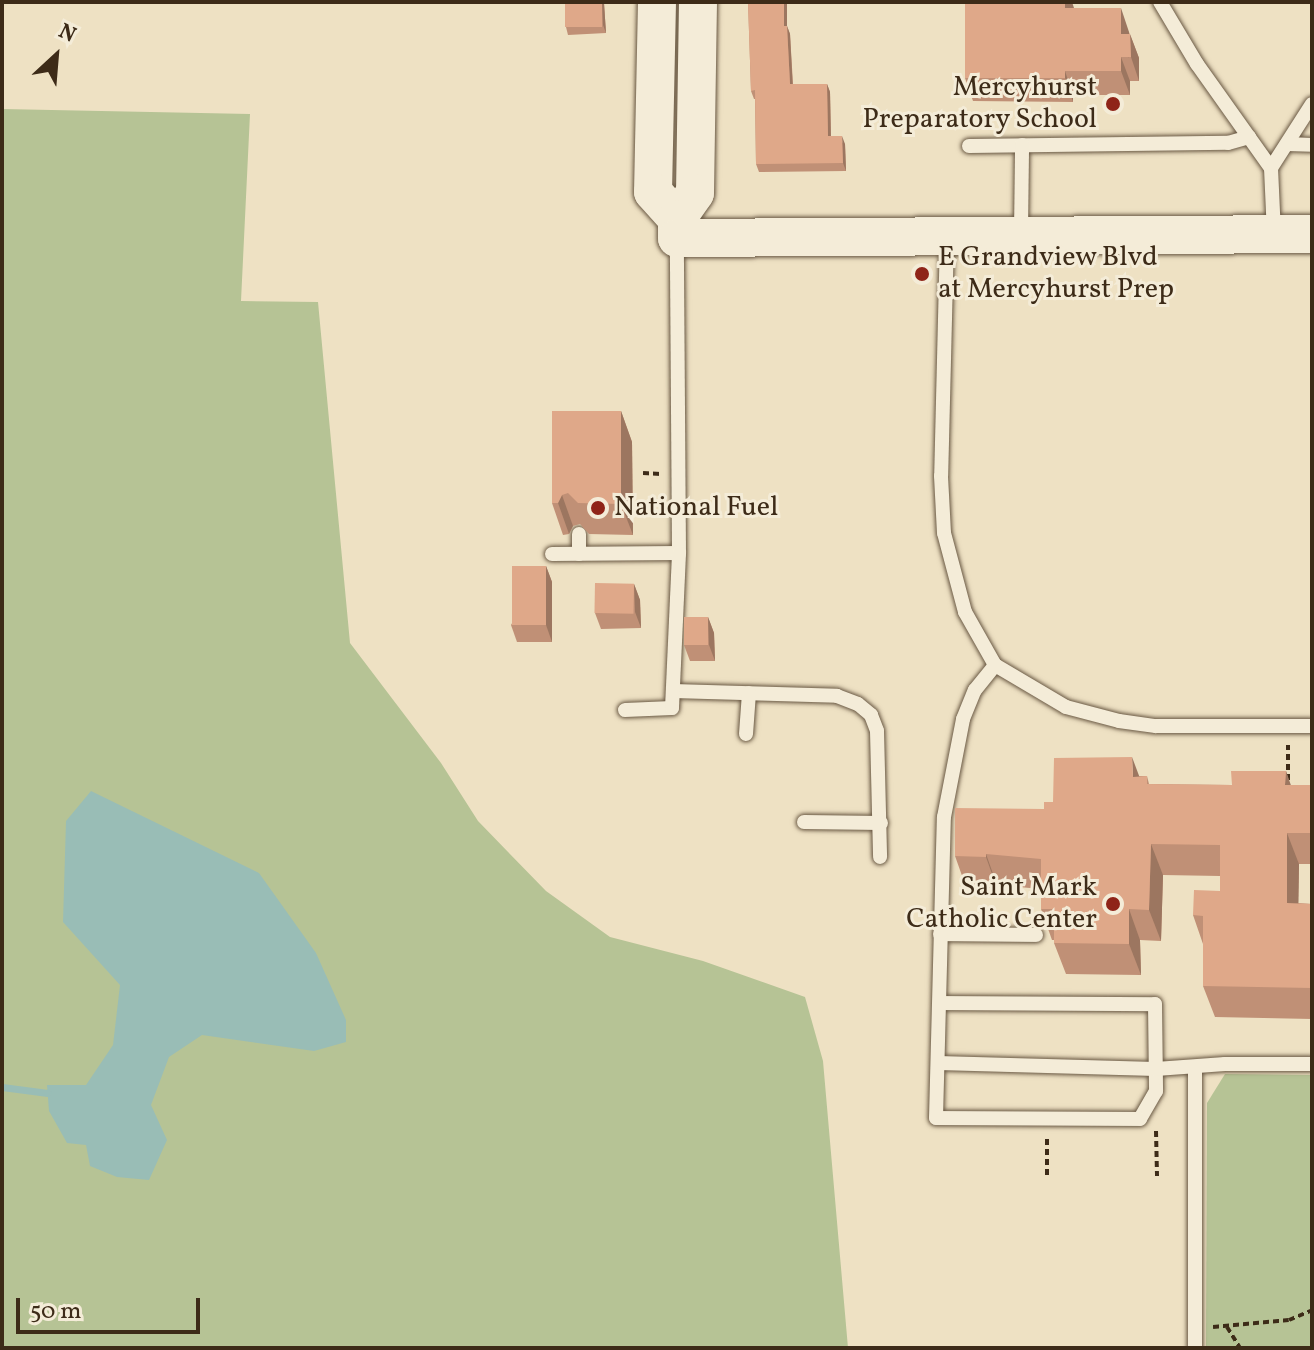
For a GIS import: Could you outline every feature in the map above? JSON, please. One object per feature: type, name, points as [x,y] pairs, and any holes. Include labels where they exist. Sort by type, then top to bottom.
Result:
[{"type":"street","points":[[657,2],[653,192],[677,228]]},
{"type":"street","points":[[677,228],[695,193],[698,2]]},
{"type":"street","points":[[677,228],[947,237],[1312,234]]},
{"type":"lane","points":[[1160,2],[1197,64],[1271,168],[1274,234]]},
{"type":"lane","points":[[1271,168],[1312,104]]},
{"type":"lane","points":[[969,146],[1228,143],[1249,137]]},
{"type":"lane","points":[[1287,144],[1312,145]]},
{"type":"lane","points":[[1021,237],[1022,145]]},
{"type":"lane","points":[[625,710],[672,708],[679,553],[677,228]]},
{"type":"lane","points":[[947,237],[941,476],[944,533],[965,612],[995,665],[1066,707],[1119,721],[1156,726],[1312,726]]},
{"type":"lane","points":[[579,534],[579,554]]},
{"type":"lane","points":[[552,554],[679,553]]},
{"type":"lane","points":[[940,1003],[1155,1004],[1156,1091],[1140,1119],[936,1118],[941,852],[952,762],[963,719],[975,690],[995,665]]},
{"type":"lane","points":[[673,691],[837,696],[858,704],[871,715],[877,731],[880,857]]},
{"type":"lane","points":[[746,734],[749,693]]},
{"type":"lane","points":[[804,822],[881,823]]},
{"type":"lane","points":[[940,934],[1036,935]]},
{"type":"lane","points":[[938,1063],[1156,1069],[1312,1064]]},
{"type":"lane","points":[[1195,1067],[1195,1348]]},
{"type":"path","points":[[1288,726],[1288,787]]},
{"type":"path","points":[[1150,1102],[1158,1142],[1157,1176]]},
{"type":"path","points":[[1047,1118],[1047,1175]]},
{"type":"path","points":[[1240,1348],[1227,1327],[1289,1320],[1312,1310]]},
{"type":"green space","points":[[2,109],[250,114],[241,301],[318,302],[350,643],[441,763],[478,821],[546,891],[610,937],[703,961],[805,997],[823,1061],[848,1348],[2,1348]]},
{"type":"green space","points":[[1225,1074],[1312,1075],[1312,1348],[1206,1348],[1207,1103]]},
{"type":"water","points":[[91,791],[259,873],[316,953],[346,1020],[346,1042],[314,1051],[202,1035],[169,1057],[151,1105],[167,1140],[149,1180],[117,1177],[90,1166],[86,1145],[67,1143],[49,1111],[47,1085],[86,1085],[113,1045],[120,985],[63,922],[66,821]]},
{"type":"building","points":[[565,2],[602,2],[602,27],[565,27]]},
{"type":"building","points":[[748,2],[784,2],[790,84],[827,84],[828,136],[842,136],[843,163],[756,164],[755,90],[751,91]]},
{"type":"building","points":[[965,2],[1065,2],[1065,8],[1121,8],[1121,34],[1130,34],[1131,57],[1121,57],[1121,71],[1065,71],[1065,78],[965,78]]},
{"type":"building","points":[[552,411],[621,411],[621,504],[578,503],[568,493],[562,495],[558,503],[552,503]]},
{"type":"building","points":[[512,566],[546,566],[546,625],[512,625]]},
{"type":"building","points":[[595,583],[634,584],[633,614],[594,613]]},
{"type":"building","points":[[684,617],[708,617],[708,645],[684,645]]},
{"type":"building","name":"Saint Mark Catholic Center","points":[[1132,757],[1133,777],[1147,776],[1147,784],[1232,785],[1231,771],[1286,771],[1285,785],[1312,785],[1312,833],[1287,833],[1287,903],[1312,904],[1312,988],[1203,986],[1203,916],[1193,915],[1194,890],[1220,891],[1220,845],[1151,844],[1149,910],[1129,909],[1129,944],[1054,943],[1054,909],[1041,909],[1041,859],[986,854],[986,857],[955,856],[955,808],[1044,809],[1044,802],[1053,802],[1054,758]]},
{"type":"waterway","points":[[2,1087],[48,1093]]},
{"type":"place","name":"Mercyhurst Preparatory School","points":[[1113,104]]},
{"type":"place","name":"E Grandview Blvd at Mercyhurst Prep","points":[[922,274]]},
{"type":"place","name":"National Fuel","points":[[598,508]]},
{"type":"place","name":"Saint Mark Catholic Center","points":[[1113,904]]}]
